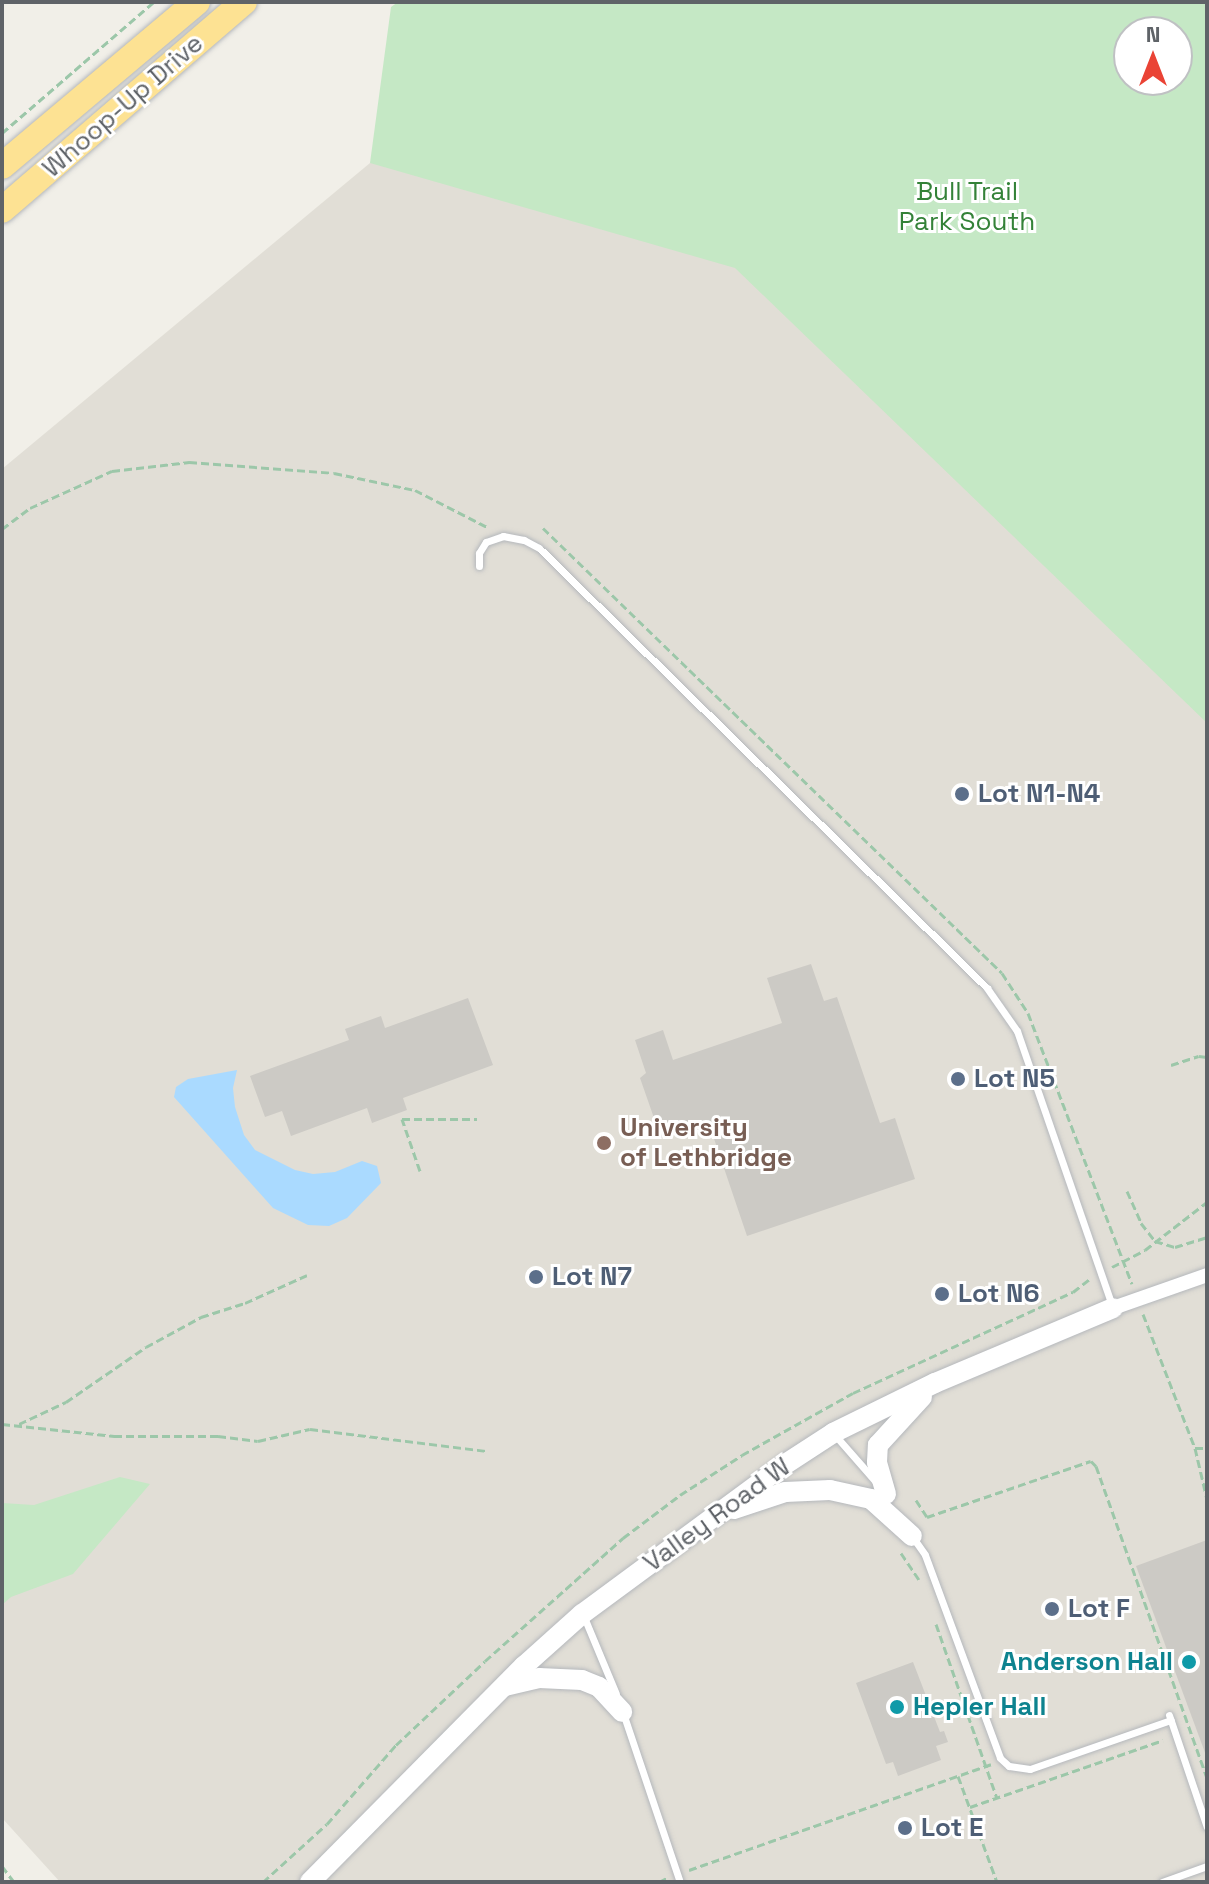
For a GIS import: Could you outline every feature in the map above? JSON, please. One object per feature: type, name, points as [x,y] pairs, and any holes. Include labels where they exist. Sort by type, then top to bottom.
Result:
[{"type":"highway","name":"Whoop-Up Drive","points":[[2,166],[197,2]]},
{"type":"highway","name":"Whoop-Up Drive","points":[[2,210],[244,2]]},
{"type":"highway","points":[[2,219],[70,150]]},
{"type":"street","name":"Valley Road W","points":[[310,1882],[505,1686],[582,1614],[833,1433],[935,1383],[1113,1308],[1207,1275]]},
{"type":"street","points":[[886,1494],[877,1462],[878,1445],[935,1383]]},
{"type":"street","points":[[715,1516],[785,1492],[830,1490],[871,1499],[906,1544]]},
{"type":"street","points":[[505,1686],[539,1678],[582,1680],[599,1687],[622,1712]]},
{"type":"lane","points":[[479,566],[479,553],[486,542],[503,536],[524,540],[539,548],[987,988],[1017,1031],[1113,1308]]},
{"type":"lane","points":[[833,1433],[886,1494],[906,1544],[925,1555],[1002,1760],[1009,1766],[1030,1769],[1170,1718],[1207,1827]]},
{"type":"lane","points":[[582,1614],[600,1650],[678,1878]]},
{"type":"lane","points":[[1162,1882],[1207,1866]]},
{"type":"path","points":[[2,133],[154,2]]},
{"type":"path","points":[[2,529],[30,508],[112,471],[189,462],[334,473],[415,490],[503,536]]},
{"type":"path","points":[[543,528],[1002,973],[1028,1013],[1195,1448],[1207,1499]]},
{"type":"path","points":[[1171,1065],[1199,1056],[1207,1057]]},
{"type":"path","points":[[420,1171],[402,1119],[477,1119]]},
{"type":"path","points":[[1127,1191],[1141,1223],[1155,1241],[1175,1247],[1207,1237]]},
{"type":"path","points":[[1100,1272],[1124,1263],[1207,1202]]},
{"type":"path","points":[[16,1426],[66,1402],[146,1347],[201,1317],[245,1303],[307,1275]]},
{"type":"path","points":[[2,1424],[114,1436],[218,1436],[258,1441],[310,1429],[486,1451]]},
{"type":"path","points":[[1195,1448],[1207,1448]]},
{"type":"path","points":[[916,1500],[927,1517],[1091,1461],[1207,1777]]},
{"type":"path","points":[[906,1544],[921,1581]]},
{"type":"path","points":[[935,1624],[997,1798]]},
{"type":"path","points":[[970,1807],[1176,1735]]},
{"type":"path","points":[[660,1881],[678,1878],[1002,1760]]},
{"type":"path","points":[[958,1776],[997,1882]]},
{"type":"path","points":[[2,1866],[14,1882]]},
{"type":"shaded area","name":"University of Lethbridge","points":[[1207,157],[1207,1882],[60,1882],[2,1818],[2,469],[370,163]]},
{"type":"green space","name":"Bull Trail Park South","points":[[398,2],[1207,2],[1207,723],[735,268],[370,163],[391,7]]},
{"type":"green space","points":[[120,1477],[150,1484],[73,1574],[11,1597],[2,1605],[2,1503],[34,1505]]},
{"type":"water","points":[[237,1070],[233,1088],[235,1107],[244,1135],[255,1150],[295,1170],[313,1174],[335,1172],[362,1161],[377,1166],[381,1183],[347,1218],[329,1226],[308,1225],[273,1208],[174,1097],[176,1087],[188,1079]]},
{"type":"building","points":[[811,964],[824,1001],[837,997],[880,1123],[895,1118],[915,1179],[747,1236],[708,1121],[661,1138],[640,1078],[646,1073],[635,1040],[663,1030],[673,1060],[782,1023],[767,978]]},
{"type":"building","points":[[468,998],[493,1065],[403,1098],[407,1110],[372,1123],[367,1108],[291,1136],[282,1111],[265,1117],[250,1076],[349,1040],[345,1029],[381,1016],[385,1028]]},
{"type":"building","name":"Anderson Hall","points":[[1207,1540],[1207,1758],[1136,1566]]},
{"type":"building","name":"Hepler Hall","points":[[913,1662],[940,1732],[944,1731],[948,1742],[936,1746],[941,1760],[898,1776],[893,1762],[886,1764],[856,1683]]},
{"type":"place","name":"Lot N1-N4","points":[[962,794]]},
{"type":"place","name":"Lot N5","points":[[958,1079]]},
{"type":"place","name":"University of Lethbridge","points":[[604,1143]]},
{"type":"place","name":"Lot N7","points":[[536,1277]]},
{"type":"place","name":"Lot N6","points":[[942,1294]]},
{"type":"place","name":"Lot F","points":[[1052,1609]]},
{"type":"place","name":"Anderson Hall","points":[[1189,1662]]},
{"type":"place","name":"Hepler Hall","points":[[897,1707]]},
{"type":"place","name":"Lot E","points":[[905,1828]]}]
